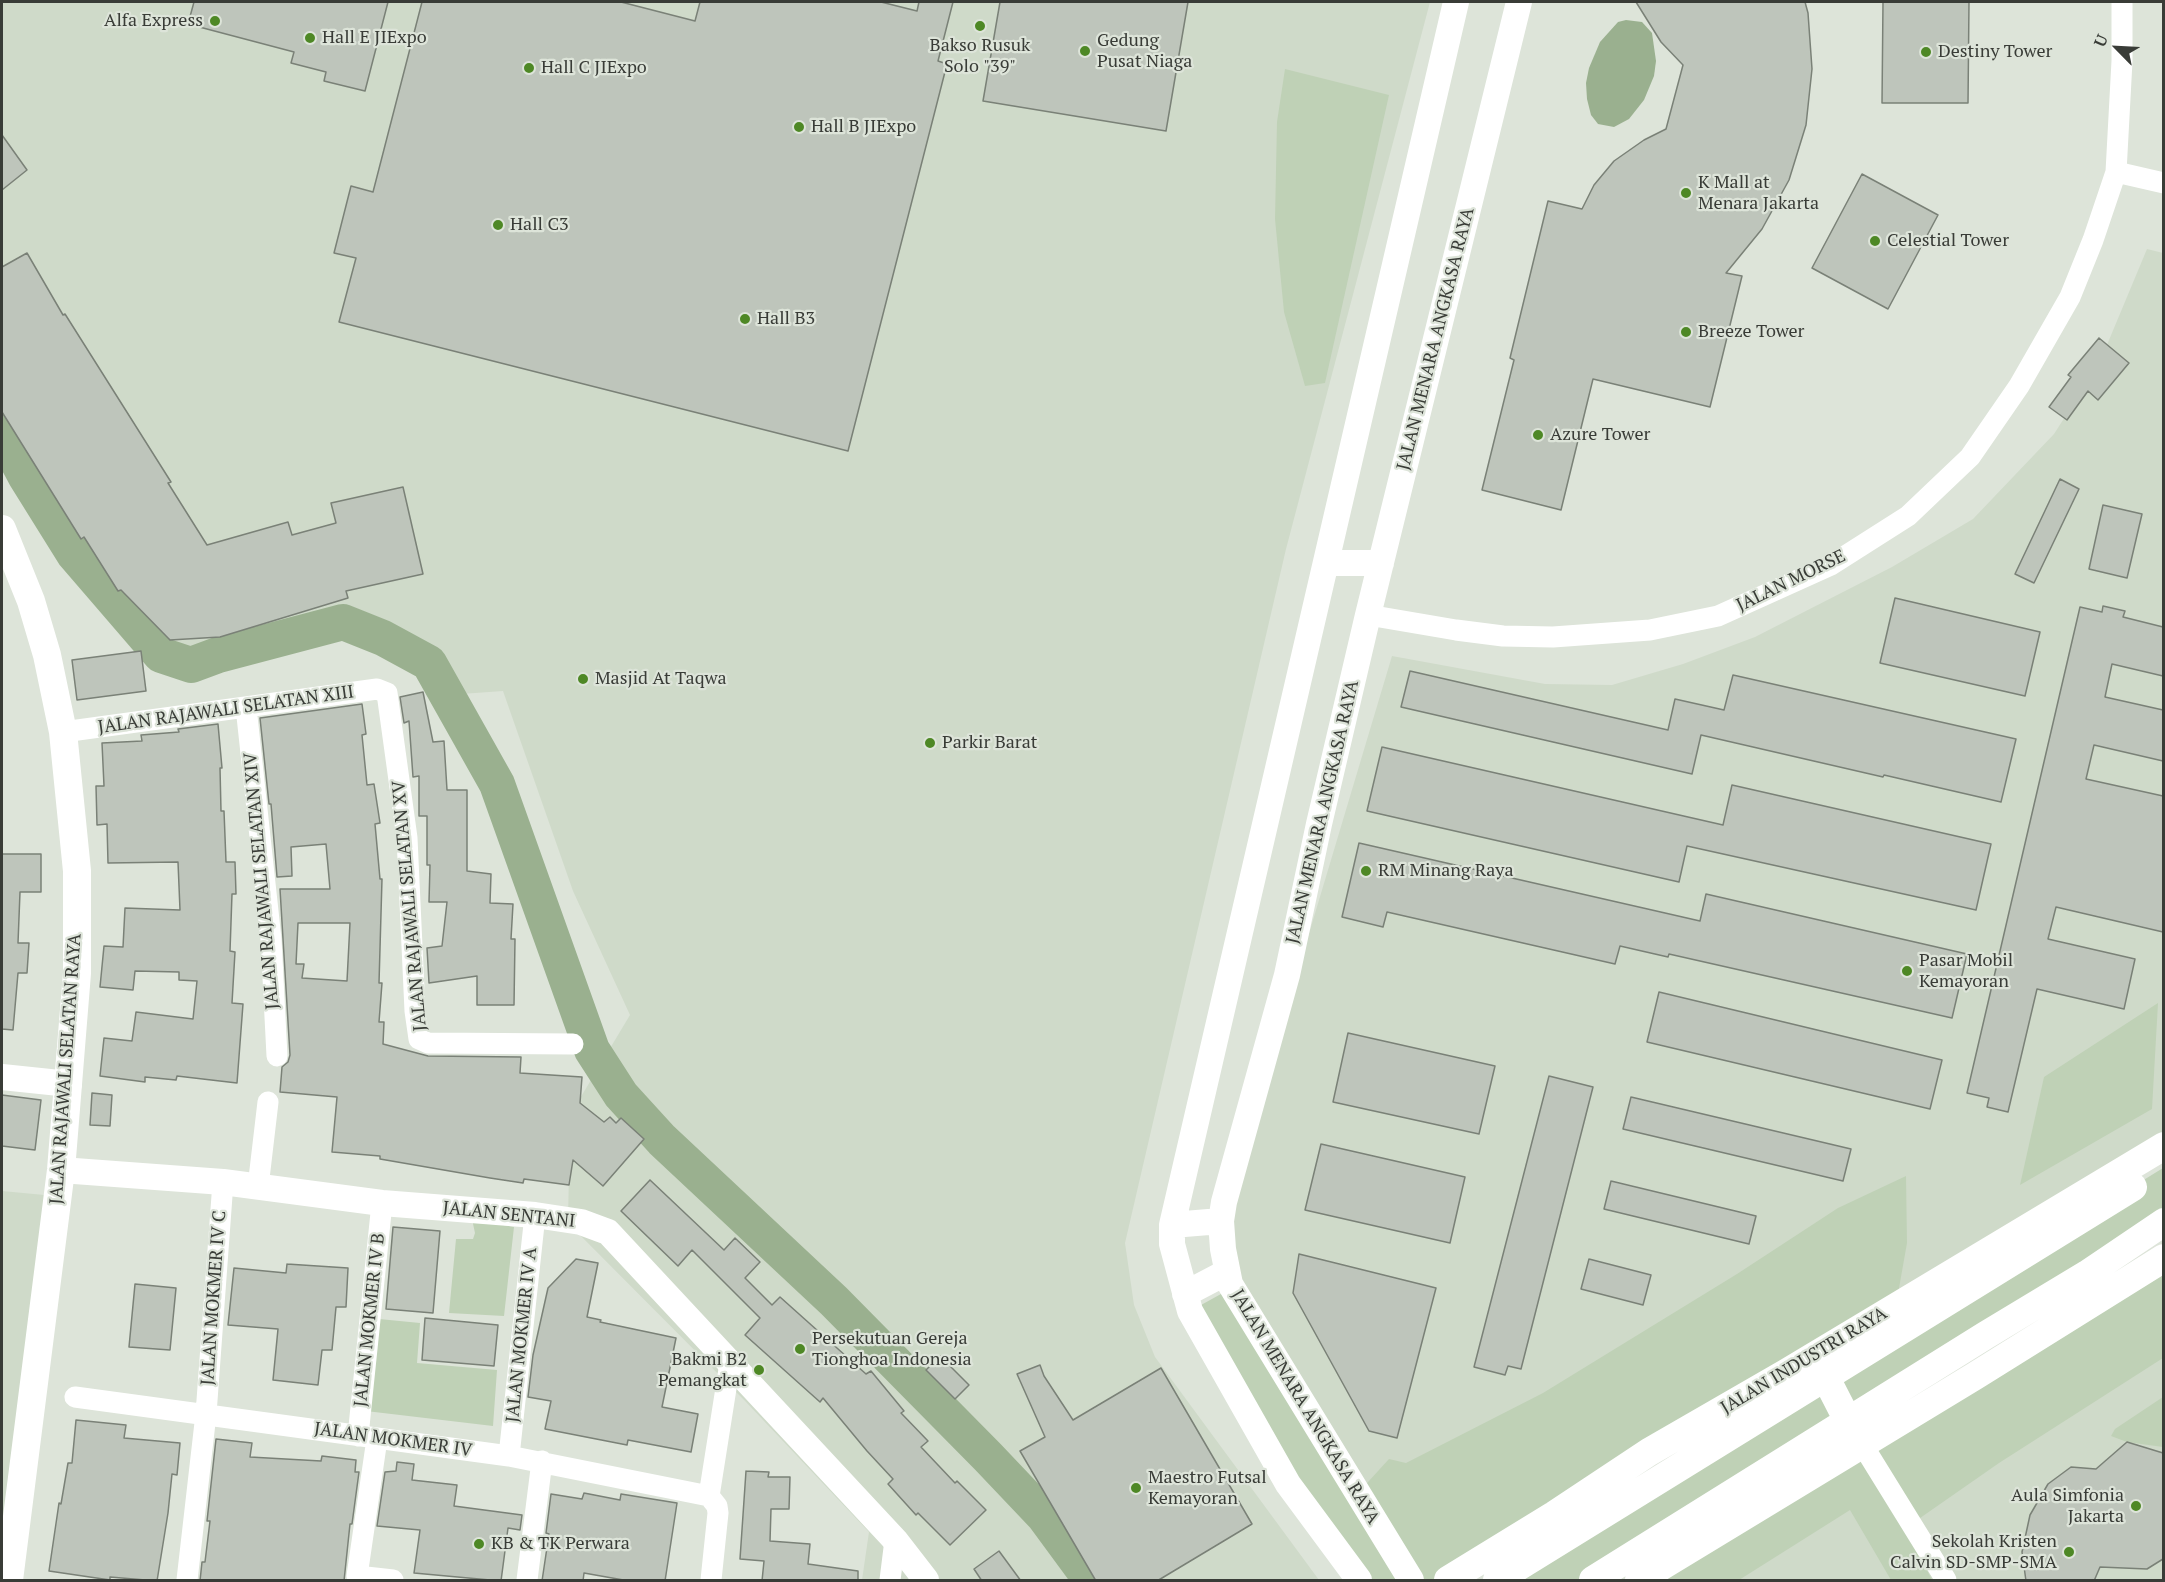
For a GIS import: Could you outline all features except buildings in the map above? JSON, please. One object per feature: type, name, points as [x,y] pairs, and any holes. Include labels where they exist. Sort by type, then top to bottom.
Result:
[{"type":"main road","name":"JALAN RAJAWALI SELATAN RAYA","points":[[2,529],[31,601],[47,655],[63,732],[77,871],[77,973],[61,1170],[9,1581]]},
{"type":"main road","name":"JALAN INDUSTRI RAYA","points":[[1448,1581],[1562,1526],[1826,1378],[2064,1217],[2163,1146]]},
{"type":"main road","name":"JALAN INDUSTRI RAYA","points":[[1497,1581],[1650,1452],[1796,1367],[2064,1217],[2163,1168]]},
{"type":"main road","points":[[1639,1581],[2163,1222]]},
{"type":"main road","points":[[1593,1581],[2122,1286],[2163,1258]]},
{"type":"main road","points":[[2087,1275],[2122,1286]]},
{"type":"main road","points":[[1826,1378],[1855,1433]]},
{"type":"street","points":[[1359,1581],[1287,1484],[1190,1311],[1172,1244],[1172,1225],[1456,2]]},
{"type":"street","name":"JALAN MENARA ANGKASA RAYA","points":[[1412,1581],[1230,1284],[1223,1249],[1221,1221],[1224,1202],[1287,975],[1319,824],[1368,615],[1519,2]]},
{"type":"street","name":"JALAN MORSE","points":[[1368,615],[1503,636],[1553,637],[1650,630],[1718,616],[1831,565],[1908,516],[1970,457],[2019,386],[2070,297],[2093,240],[2116,172],[2122,61],[2122,2]]},
{"type":"street","points":[[2116,172],[2163,183]]},
{"type":"street","points":[[1327,564],[1381,562]]},
{"type":"street","name":"JALAN RAJAWALI SELATAN XIII","points":[[63,732],[377,689],[382,689],[387,693]]},
{"type":"street","name":"JALAN RAJAWALI SELATAN XV","points":[[387,693],[407,838],[415,1011],[419,1039],[428,1043],[573,1044]]},
{"type":"street","name":"JALAN RAJAWALI SELATAN XIV","points":[[246,707],[271,939],[277,1056]]},
{"type":"street","points":[[2,1077],[69,1084]]},
{"type":"street","points":[[258,1186],[268,1102]]},
{"type":"street","name":"JALAN SENTANI","points":[[61,1170],[223,1182],[382,1203],[535,1215],[581,1222],[608,1232],[895,1540],[926,1581]]},
{"type":"street","name":"JALAN MOKMER IV C","points":[[187,1581],[206,1414],[223,1182]]},
{"type":"street","name":"JALAN MOKMER IV B","points":[[382,1203],[357,1576],[393,1581]]},
{"type":"street","name":"JALAN MOKMER IV A","points":[[509,1456],[535,1215]]},
{"type":"street","points":[[1172,1225],[1221,1221]]},
{"type":"street","points":[[1185,1294],[1227,1272]]},
{"type":"street","points":[[711,1581],[718,1513],[717,1506],[709,1496],[730,1363]]},
{"type":"street","name":"JALAN MOKMER IV","points":[[75,1397],[542,1461],[709,1496]]},
{"type":"street","points":[[1855,1433],[1946,1581]]},
{"type":"street","points":[[527,1581],[542,1461]]},
{"type":"street","points":[[890,1581],[895,1540]]},
{"type":"shaded area","points":[[2,2],[1430,2],[1286,549],[1125,1243],[1134,1305],[1155,1357],[1319,1580],[862,1580],[869,1532],[746,1402],[568,1223],[570,1115],[630,1015],[573,891],[503,691],[447,695],[429,663],[383,638],[343,622],[191,665],[158,652],[74,554],[2,432]]},
{"type":"shaded area","points":[[1626,20],[1642,22],[1652,33],[1656,61],[1654,76],[1644,100],[1629,119],[1614,127],[1598,124],[1591,115],[1587,99],[1586,83],[1589,68],[1600,42],[1618,22]]},
{"type":"shaded area","points":[[1285,69],[1389,95],[1325,383],[1305,386],[1284,312],[1275,219],[1277,122]]},
{"type":"shaded area","name":"Pasar Mobil Kemayoran","points":[[2147,249],[2163,253],[2163,1146],[1411,1580],[1231,1283],[1223,1221],[1392,656],[1545,684],[1612,685],[1683,664],[1755,637],[1892,567],[1973,519],[2054,434],[2099,364]]},
{"type":"shaded area","points":[[2158,1003],[2152,1109],[2020,1185],[2044,1077]]},
{"type":"shaded area","points":[[2163,1168],[2163,1222],[1593,1580],[1497,1580]]},
{"type":"shaded area","points":[[1906,1176],[1907,1243],[1896,1305],[1448,1580],[1359,1580],[1192,1310],[1230,1289],[1358,1493],[1389,1459],[1406,1463],[1543,1393],[1737,1274],[1838,1208]]},
{"type":"shaded area","points":[[2,1191],[55,1196],[2,1580]]},
{"type":"shaded area","points":[[472,1219],[514,1227],[504,1316],[449,1313],[456,1239],[473,1239],[475,1233]]},
{"type":"shaded area","points":[[2163,1243],[2163,1580],[1665,1580]]},
{"type":"shaded area","points":[[2163,1256],[2163,1358],[1999,1463],[1910,1525],[1868,1455],[1932,1580],[1891,1580],[1850,1510],[1739,1580],[1641,1580]]},
{"type":"shaded area","points":[[379,1319],[420,1323],[417,1363],[497,1370],[493,1426],[366,1411]]},
{"type":"shaded area","points":[[2163,1397],[2163,1447],[2127,1442],[2111,1436],[2115,1429]]},
{"type":"waterway","points":[[2,432],[26,477],[74,554],[161,655],[191,665],[218,655],[343,622],[383,638],[429,663],[497,784],[592,1050],[621,1095],[662,1140],[834,1301],[988,1457],[1044,1516],[1091,1580]]},
{"type":"place","name":"Alfa Express","points":[[215,21]]},
{"type":"place","name":"Bakso Rusuk Solo \"39\"","points":[[980,26]]},
{"type":"place","name":"Hall E JIExpo","points":[[310,38]]},
{"type":"place","name":"Gedung Pusat Niaga","points":[[1085,51]]},
{"type":"place","name":"Destiny Tower","points":[[1926,52]]},
{"type":"place","name":"Hall C JIExpo","points":[[529,68]]},
{"type":"place","name":"Hall B JIExpo","points":[[799,127]]},
{"type":"place","name":"K Mall at Menara Jakarta","points":[[1686,193]]},
{"type":"place","name":"Hall C3","points":[[498,225]]},
{"type":"place","name":"Celestial Tower","points":[[1875,241]]},
{"type":"place","name":"Hall B3","points":[[745,319]]},
{"type":"place","name":"Breeze Tower","points":[[1686,332]]},
{"type":"place","name":"Azure Tower","points":[[1538,435]]},
{"type":"place","name":"Masjid At Taqwa","points":[[583,679]]},
{"type":"place","name":"Parkir Barat","points":[[930,743]]},
{"type":"place","name":"RM Minang Raya","points":[[1366,871]]},
{"type":"place","name":"Pasar Mobil Kemayoran","points":[[1907,971]]},
{"type":"place","name":"Persekutuan Gereja Tionghoa Indonesia","points":[[800,1349]]},
{"type":"place","name":"Bakmi B2 Pemangkat","points":[[759,1370]]},
{"type":"place","name":"Maestro Futsal Kemayoran","points":[[1136,1488]]},
{"type":"place","name":"Aula Simfonia Jakarta","points":[[2136,1506]]},
{"type":"place","name":"KB & TK Perwara","points":[[479,1544]]},
{"type":"place","name":"Sekolah Kristen Calvin SD-SMP-SMA","points":[[2069,1552]]}]
